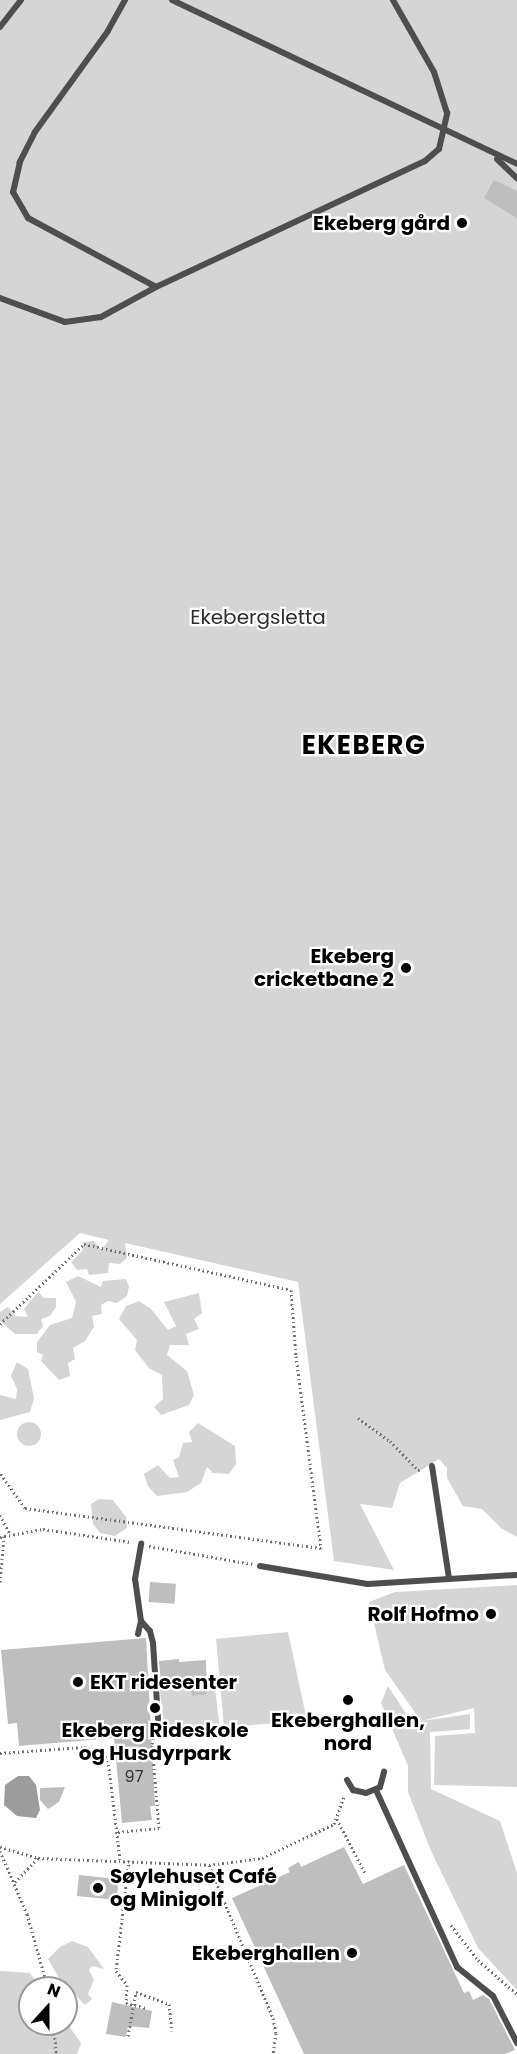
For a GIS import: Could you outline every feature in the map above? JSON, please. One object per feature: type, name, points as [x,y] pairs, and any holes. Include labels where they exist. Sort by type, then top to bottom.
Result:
[{"type":"lane","points":[[0,27],[21,0]]},
{"type":"lane","points":[[125,0],[108,31],[34,132],[20,162],[13,192],[28,218],[156,287]]},
{"type":"lane","points":[[172,0],[495,156],[517,164]]},
{"type":"lane","points":[[0,298],[43,316],[84,322],[101,317],[156,287],[424,161],[439,148],[445,132],[447,113],[434,72],[393,0]]},
{"type":"lane","points":[[495,156],[517,178]]},
{"type":"lane","points":[[432,1466],[449,1579]]},
{"type":"lane","points":[[138,1634],[141,1621],[135,1579],[141,1544]]},
{"type":"lane","points":[[260,1566],[368,1584],[517,1575]]},
{"type":"lane","points":[[141,1621],[152,1637],[158,1719]]},
{"type":"lane","points":[[349,1783],[359,1792],[376,1790],[383,1782],[384,1772]]},
{"type":"lane","points":[[376,1790],[457,1967],[493,1996],[517,2043]]},
{"type":"path","points":[[0,1324],[84,1244],[291,1290],[321,1548],[25,1508],[0,1473]]},
{"type":"path","points":[[358,1418],[390,1441],[418,1470],[432,1466]]},
{"type":"path","points":[[0,1515],[10,1534],[2,1536],[0,1582]]},
{"type":"path","points":[[118,1832],[159,1828],[152,1744],[158,1719]]},
{"type":"path","points":[[0,1753],[84,1747],[102,1753],[108,1760],[120,1859]]},
{"type":"path","points":[[0,1847],[38,1858],[120,1859],[209,1865],[262,1858],[334,1824],[338,1819],[349,1783]]},
{"type":"path","points":[[338,1819],[365,1873]]},
{"type":"path","points":[[0,1851],[15,1882],[44,1976]]},
{"type":"path","points":[[15,1882],[38,1858]]},
{"type":"path","points":[[129,1860],[116,1971],[127,1985],[126,2003],[146,2008]]},
{"type":"path","points":[[209,1865],[273,2018],[276,2033],[273,2054]]},
{"type":"path","points":[[444,1918],[478,1960],[517,1994]]},
{"type":"path","points":[[128,2036],[136,1992],[170,2004],[172,2031]]},
{"type":"path","points":[[55,2036],[56,2054]]},
{"type":"green space","name":"Ekebergsletta","points":[[0,0],[517,0],[517,1537],[501,1528],[482,1509],[463,1506],[447,1478],[447,1468],[439,1459],[400,1483],[392,1508],[360,1504],[394,1570],[334,1561],[298,1282],[125,1243],[127,1258],[120,1264],[109,1263],[108,1273],[89,1275],[87,1269],[77,1270],[71,1262],[82,1251],[84,1242],[94,1241],[101,1250],[109,1240],[80,1233],[0,1304]]},
{"type":"green space","points":[[78,1276],[101,1287],[103,1281],[126,1279],[129,1287],[127,1296],[117,1303],[108,1301],[101,1305],[102,1314],[92,1316],[94,1327],[85,1341],[73,1348],[75,1359],[68,1363],[70,1376],[59,1380],[41,1361],[43,1355],[37,1352],[37,1342],[50,1325],[72,1318],[76,1302],[66,1282]]},
{"type":"green space","points":[[38,1292],[44,1298],[56,1298],[56,1307],[50,1316],[41,1319],[43,1326],[37,1334],[15,1334],[0,1321],[0,1312],[8,1307],[15,1316],[28,1317],[24,1309]]},
{"type":"green space","points":[[199,1293],[202,1313],[194,1319],[199,1329],[186,1334],[189,1345],[170,1345],[167,1355],[187,1371],[194,1395],[189,1405],[161,1415],[154,1407],[163,1399],[162,1375],[149,1368],[135,1350],[137,1340],[119,1319],[126,1306],[139,1301],[151,1309],[168,1330],[176,1326],[164,1302]]},
{"type":"green space","points":[[17,1362],[28,1369],[34,1398],[30,1412],[0,1420],[0,1395],[16,1399],[17,1389],[11,1376]]},
{"type":"green space","points":[[29,1422],[38,1425],[41,1434],[38,1443],[29,1446],[20,1443],[17,1434],[20,1425]]},
{"type":"green space","points":[[198,1423],[235,1446],[236,1464],[229,1474],[213,1473],[207,1467],[201,1483],[187,1492],[157,1496],[148,1486],[144,1474],[158,1465],[170,1478],[179,1477],[173,1460],[179,1457],[183,1443],[192,1442],[189,1432]]},
{"type":"green space","points":[[99,1499],[113,1500],[126,1517],[127,1528],[115,1536],[100,1533],[93,1524],[91,1504]]},
{"type":"green space","points":[[517,1585],[517,1787],[434,1785],[435,1736],[475,1733],[474,1708],[421,1721],[385,1670],[369,1602],[395,1592]]},
{"type":"green space","points":[[288,1632],[307,1721],[224,1727],[216,1639]]},
{"type":"green space","points":[[214,1680],[220,1727],[165,1733],[159,1687]]},
{"type":"green space","points":[[388,1686],[412,1723],[470,1714],[470,1729],[430,1732],[431,1789],[500,1821],[517,1873],[517,1990],[478,1948],[431,1851],[408,1792],[408,1766],[381,1703]]},
{"type":"green space","points":[[72,1941],[88,1947],[104,1969],[92,1966],[89,1970],[94,1980],[88,1994],[92,1999],[85,2005],[78,1997],[78,1976],[58,1976],[48,1959],[60,1947]]},
{"type":"green space","points":[[0,1971],[30,1973],[32,1976],[18,1976],[18,2036],[76,2036],[81,2043],[77,2054],[0,2054]]},
{"type":"shaded area","points":[[18,1776],[29,1776],[36,1785],[40,1810],[36,1818],[17,1816],[4,1805],[5,1785]]},
{"type":"building","points":[[494,180],[517,191],[517,218],[484,198]]},
{"type":"building","points":[[150,1582],[176,1584],[175,1604],[149,1602]]},
{"type":"building","name":"EKT ridesenter","points":[[146,1638],[155,1806],[150,1806],[152,1820],[122,1823],[114,1738],[19,1746],[17,1723],[8,1724],[1,1650]]},
{"type":"building","points":[[179,1659],[179,1662],[206,1660],[207,1694],[192,1696],[191,1680],[161,1683],[159,1661]]},
{"type":"building","points":[[65,1787],[59,1802],[48,1809],[40,1800],[40,1788]]},
{"type":"building","name":"Ekeberghallen","points":[[344,1847],[363,1884],[404,1865],[464,1993],[469,1991],[473,2000],[483,1995],[489,1999],[515,2050],[505,2054],[304,2054],[232,1898],[290,1872],[288,1868],[299,1862],[301,1867]]},
{"type":"building","name":"Søylehuset Café og Minigolf","points":[[79,1875],[119,1879],[117,1900],[77,1896]]},
{"type":"building","points":[[112,2002],[152,2011],[149,2028],[128,2026],[126,2037],[106,2034]]},
{"type":"place","name":"Ekeberg gård","points":[[462,223]]},
{"type":"place","name":"Ekeberg cricketbane 2","points":[[406,968]]},
{"type":"place","name":"Rolf Hofmo","points":[[491,1614]]},
{"type":"place","name":"EKT ridesenter","points":[[78,1682]]},
{"type":"place","name":"Ekeberghallen, nord","points":[[348,1700]]},
{"type":"place","name":"Ekeberg Rideskole og Husdyrpark","points":[[155,1708]]},
{"type":"place","name":"Søylehuset Café og Minigolf","points":[[98,1888]]},
{"type":"place","name":"Ekeberghallen","points":[[352,1953]]},
{"type":"district","name":"EKEBERG","points":[[364,746]]}]
